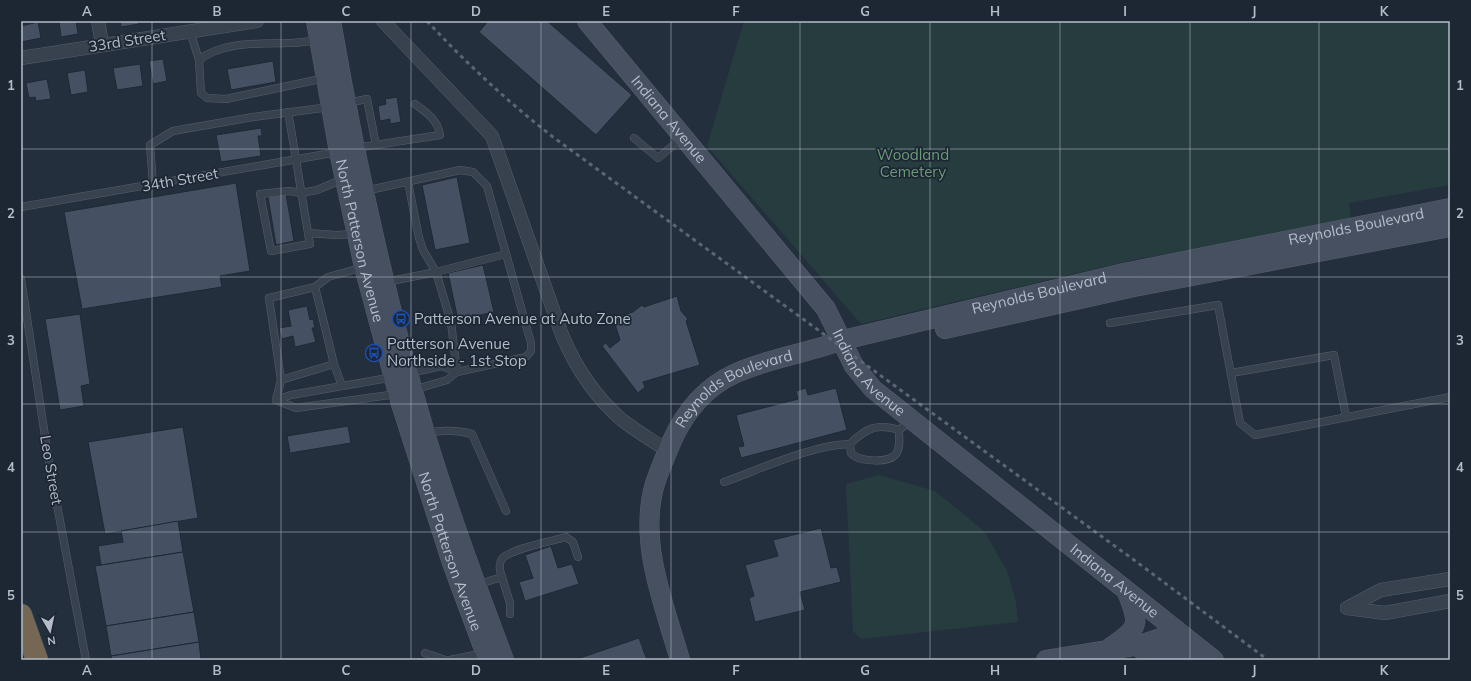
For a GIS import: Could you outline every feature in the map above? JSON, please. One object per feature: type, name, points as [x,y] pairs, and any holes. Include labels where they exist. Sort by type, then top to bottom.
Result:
[{"type":"highway","points":[[21,614],[37,660]]},
{"type":"main road","name":"North Patterson Avenue","points":[[316,21],[325,78],[338,105]]},
{"type":"main road","name":"North Patterson Avenue","points":[[331,21],[338,105],[352,188],[357,233],[364,267],[376,284]]},
{"type":"main road","name":"Indiana Avenue","points":[[587,21],[826,309],[846,346],[854,366],[906,425],[1127,592],[1214,660]]},
{"type":"main road","name":"North Patterson Avenue","points":[[352,188],[376,284],[403,384],[419,436],[452,563],[496,658]]},
{"type":"main road","name":"Reynolds Boulevard","points":[[846,346],[1124,273],[1450,208]]},
{"type":"main road","name":"Reynolds Boulevard","points":[[680,660],[657,576],[650,525],[653,490],[680,423],[702,395],[735,374],[774,359],[821,348],[846,346],[1134,287],[1450,227]]},
{"type":"main road","name":"North Patterson Avenue","points":[[419,436],[449,510],[476,585],[496,658]]},
{"type":"main road","points":[[1114,649],[1132,632],[1135,624],[1136,614],[1127,592]]},
{"type":"main road","points":[[1046,660],[1157,641],[1178,632]]},
{"type":"main road","points":[[1114,649],[1173,652],[1201,660]]},
{"type":"street","points":[[98,21],[102,44]]},
{"type":"street","name":"33rd Street","points":[[21,58],[102,44],[257,21]]},
{"type":"street","points":[[383,21],[492,136],[562,335],[575,365],[597,396],[622,420],[668,451]]},
{"type":"street","points":[[1450,579],[1381,590],[1347,608],[1385,613],[1450,601]]},
{"type":"lane","points":[[190,31],[199,60],[202,93],[207,98],[226,100],[325,78]]},
{"type":"lane","points":[[199,60],[218,50],[254,43],[289,43],[319,40]]},
{"type":"lane","points":[[153,185],[150,145],[173,131],[338,105],[367,99],[376,144]]},
{"type":"lane","name":"34th Street","points":[[21,207],[295,160],[376,144],[440,135],[439,128],[435,122],[415,104]]},
{"type":"lane","points":[[276,400],[292,395],[342,386],[403,384],[447,380],[457,372],[526,357],[531,351],[531,343],[487,186],[473,172],[460,170],[408,182],[352,188],[317,190],[301,193],[289,191],[260,194],[271,251],[310,244],[301,193],[295,160],[288,112]]},
{"type":"lane","points":[[634,138],[658,158],[684,137]]},
{"type":"lane","points":[[408,182],[420,238],[424,250],[436,272],[451,322],[457,372]]},
{"type":"lane","points":[[308,233],[336,235],[357,233]]},
{"type":"lane","points":[[376,284],[436,272],[506,254]]},
{"type":"lane","points":[[276,400],[281,380],[269,298],[315,287],[328,277],[364,267]]},
{"type":"lane","name":"Leo Street","points":[[21,279],[49,462],[86,660]]},
{"type":"lane","points":[[315,287],[334,364],[342,386]]},
{"type":"lane","points":[[1110,323],[1218,305],[1240,423],[1254,435],[1450,398]]},
{"type":"lane","points":[[1231,373],[1334,355],[1346,417]]},
{"type":"lane","points":[[281,380],[334,364]]},
{"type":"lane","points":[[276,400],[296,408],[403,384],[442,366],[457,372]]},
{"type":"lane","points":[[724,482],[807,453],[841,444],[850,444],[874,427],[906,425],[898,450],[894,456],[890,458],[875,460],[856,458],[851,453],[850,444]]},
{"type":"lane","points":[[419,436],[439,430],[459,431],[472,434],[506,511]]},
{"type":"lane","points":[[510,614],[510,603],[499,564],[503,557],[511,552],[566,537],[573,542],[578,557]]},
{"type":"lane","points":[[476,585],[502,577]]},
{"type":"lane","points":[[426,656],[445,660]]},
{"type":"lane","points":[[450,660],[496,658]]},
{"type":"green space","name":"Woodland Cemetery","points":[[744,21],[1450,21],[1450,185],[1349,203],[1351,221],[1133,260],[861,324],[707,146]]},
{"type":"green space","points":[[879,475],[935,491],[984,531],[1007,571],[1016,602],[1018,622],[861,639],[853,631],[846,484]]},
{"type":"building","points":[[59,21],[76,21],[78,34],[61,37]]},
{"type":"building","points":[[120,21],[138,21],[139,24],[121,27]]},
{"type":"building","points":[[488,21],[547,21],[632,95],[596,135],[479,32]]},
{"type":"building","points":[[38,22],[41,38],[21,42],[21,26]]},
{"type":"building","points":[[163,59],[167,81],[153,84],[149,61]]},
{"type":"building","points":[[273,61],[276,82],[231,90],[227,69]]},
{"type":"building","points":[[140,64],[143,86],[117,90],[113,68]]},
{"type":"building","points":[[85,70],[88,92],[71,95],[67,73]]},
{"type":"building","points":[[47,79],[51,99],[36,101],[35,97],[29,98],[26,83]]},
{"type":"building","points":[[397,97],[401,122],[390,124],[390,119],[380,121],[378,106],[386,104],[385,99]]},
{"type":"building","points":[[261,128],[262,136],[258,136],[261,156],[221,162],[216,135]]},
{"type":"building","points":[[457,177],[470,243],[435,250],[422,185]]},
{"type":"building","points":[[236,183],[250,271],[220,276],[222,287],[82,309],[64,212]]},
{"type":"building","points":[[286,194],[294,241],[276,245],[268,197]]},
{"type":"building","points":[[483,265],[494,312],[458,320],[448,273]]},
{"type":"building","points":[[677,296],[681,311],[688,319],[686,321],[700,365],[643,382],[645,387],[638,393],[602,346],[606,343],[610,348],[620,340],[613,318],[633,312],[642,305],[644,307]]},
{"type":"building","points":[[307,306],[310,320],[313,319],[315,328],[312,328],[316,342],[295,347],[293,336],[282,339],[279,328],[291,326],[288,310]]},
{"type":"building","points":[[80,314],[90,384],[81,386],[84,406],[60,410],[45,319]]},
{"type":"building","points":[[806,388],[808,395],[836,388],[847,430],[741,458],[738,447],[744,446],[736,415],[798,399],[796,391]]},
{"type":"building","points":[[348,426],[351,443],[290,453],[287,436]]},
{"type":"building","points":[[183,427],[198,518],[105,534],[88,442]]},
{"type":"building","points":[[178,521],[183,552],[101,565],[98,546],[123,542],[121,531]]},
{"type":"building","points":[[821,528],[831,568],[837,567],[841,582],[800,592],[805,610],[755,622],[749,598],[754,596],[745,565],[778,556],[773,540]]},
{"type":"building","points":[[551,546],[558,568],[572,564],[579,584],[525,601],[519,582],[533,578],[525,555]]},
{"type":"building","points":[[183,552],[194,612],[106,626],[95,566]]},
{"type":"building","points":[[194,612],[199,642],[111,656],[106,626]]},
{"type":"building","points":[[639,638],[647,660],[574,660]]},
{"type":"building","points":[[199,642],[201,660],[112,660],[111,656]]},
{"type":"railway","points":[[427,21],[488,82],[553,137],[1134,560],[1268,660]]},
{"type":"place","name":"Patterson Avenue at Auto Zone","points":[[401,319]]},
{"type":"place","name":"Patterson Avenue Northside - 1st Stop","points":[[374,353]]}]
